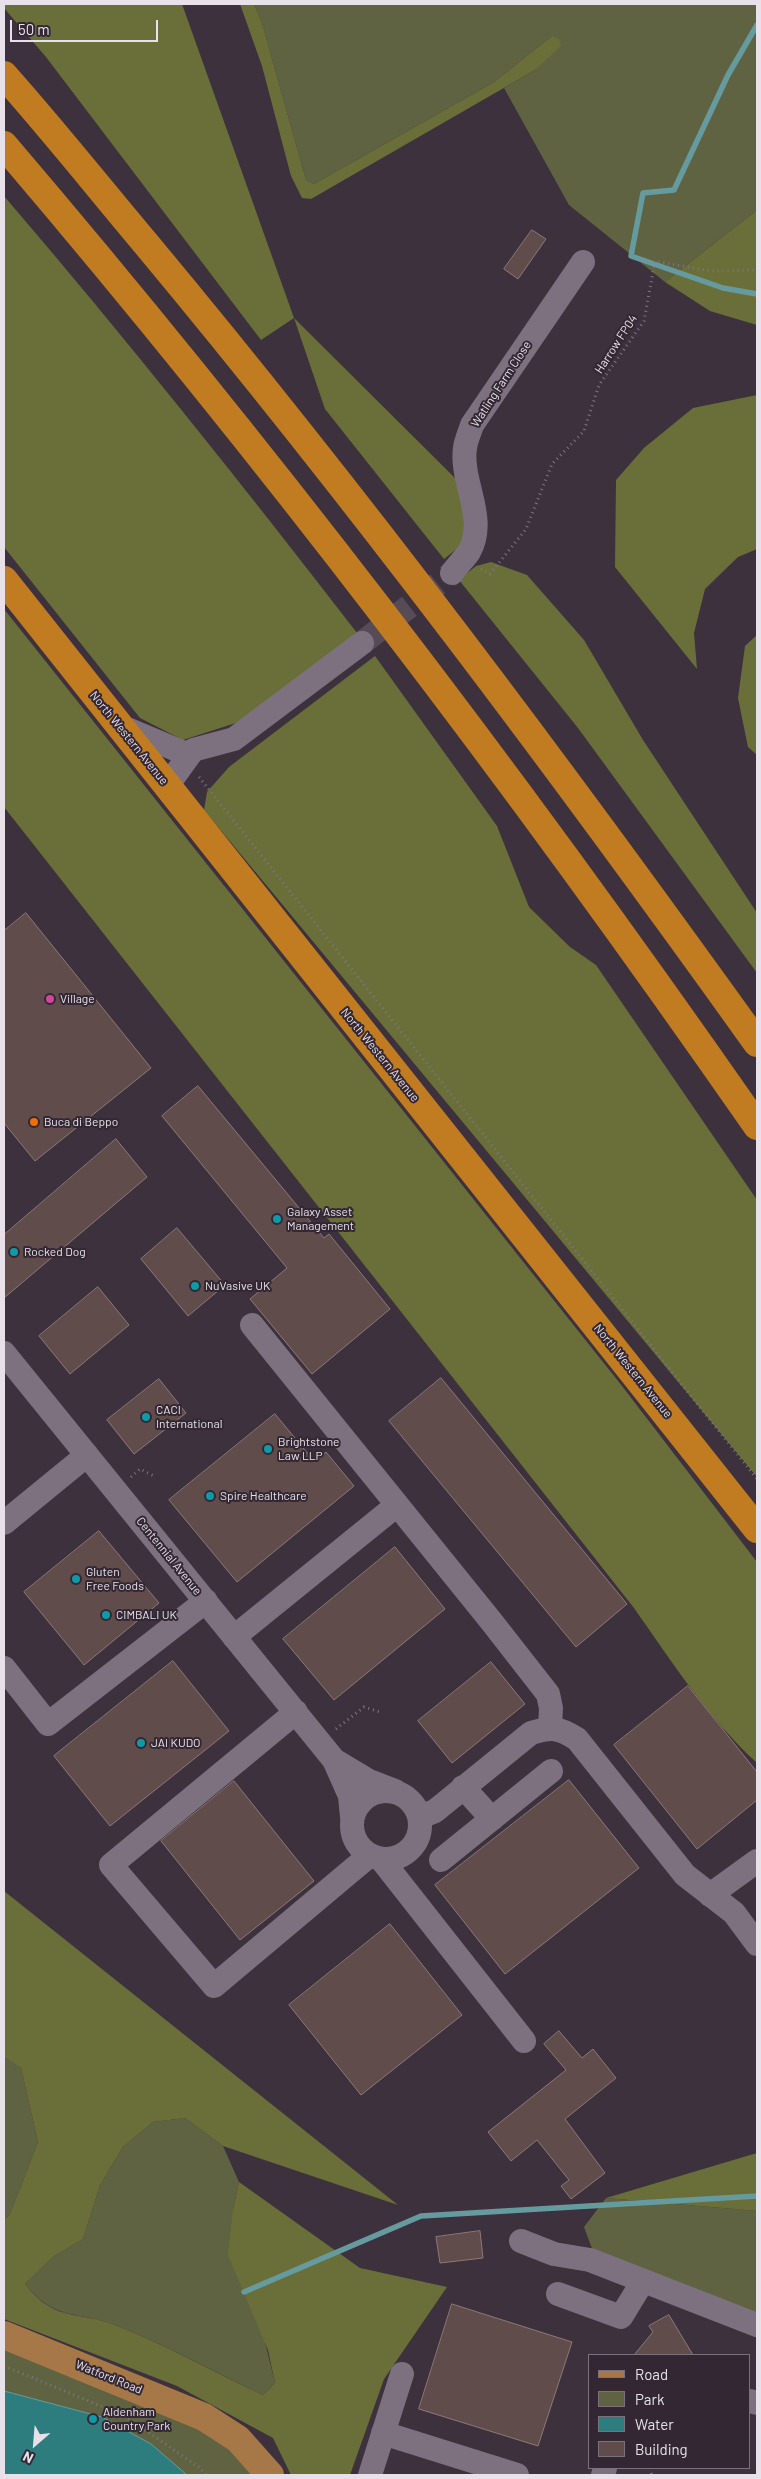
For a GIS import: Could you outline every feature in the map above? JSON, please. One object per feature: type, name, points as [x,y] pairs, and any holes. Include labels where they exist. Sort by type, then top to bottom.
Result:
[{"type":"highway","points":[[8,79],[228,342],[411,573],[581,799],[757,1043]]},
{"type":"highway","points":[[4,146],[210,395],[378,606],[635,952],[757,1126]]},
{"type":"highway","name":"North Western Avenue","points":[[4,580],[757,1529]]},
{"type":"main road","name":"Watford Road","points":[[4,2335],[204,2417],[238,2439],[270,2475]]},
{"type":"street","name":"Watling Farm Close","points":[[462,569],[475,532],[475,514],[466,470],[465,448],[472,425],[583,262]]},
{"type":"street","points":[[120,726],[191,752],[234,739],[362,643]]},
{"type":"street","points":[[168,786],[191,752]]},
{"type":"street","points":[[252,1325],[548,1694],[551,1708],[550,1728]]},
{"type":"street","name":"Centennial Avenue","points":[[4,1353],[327,1751]]},
{"type":"street","points":[[4,1522],[86,1454]]},
{"type":"street","points":[[234,1637],[397,1505]]},
{"type":"street","points":[[4,1668],[48,1724],[206,1601]]},
{"type":"street","points":[[296,1712],[110,1864],[214,1986],[376,1857],[398,1857],[412,1848],[418,1838],[420,1816],[411,1800],[395,1791],[369,1781],[327,1751]]},
{"type":"street","points":[[420,1816],[435,1811],[531,1733],[550,1728],[564,1731],[577,1739],[685,1876],[734,1913],[757,1944]]},
{"type":"street","points":[[327,1751],[350,1796],[352,1828],[355,1839],[361,1849],[376,1857],[524,2041]]},
{"type":"street","points":[[440,1860],[551,1771]]},
{"type":"street","points":[[463,1787],[492,1819]]},
{"type":"street","points":[[352,1817],[364,1798],[384,1790],[395,1791]]},
{"type":"street","points":[[710,1895],[757,1861]]},
{"type":"street","points":[[521,2242],[554,2254],[590,2260],[757,2325]]},
{"type":"street","points":[[558,2294],[621,2317],[643,2281]]},
{"type":"street","points":[[370,2475],[402,2374]]},
{"type":"street","points":[[383,2433],[517,2475]]},
{"type":"path","name":"Harrow FP04","points":[[462,569],[490,574],[526,529],[552,464],[584,431],[599,385],[644,321],[655,261],[710,271],[757,270]]},
{"type":"path","points":[[191,752],[198,776],[757,1479]]},
{"type":"path","points":[[327,1751],[364,1707],[380,1712]]},
{"type":"path","points":[[4,2366],[125,2416],[200,2468],[206,2475]]},
{"type":"green space","points":[[254,4],[757,4],[757,210],[665,282],[569,205],[504,88],[535,70],[552,36],[494,82],[314,184],[306,180],[262,23]]},
{"type":"green space","points":[[4,2057],[21,2068],[38,2142],[10,2214],[4,2220]]},
{"type":"green space","points":[[185,2118],[223,2146],[239,2182],[233,2209],[275,2383],[263,2395],[172,2350],[115,2325],[57,2310],[36,2296],[25,2284],[53,2257],[83,2239],[100,2185],[123,2147],[153,2122]]},
{"type":"green space","points":[[606,2198],[757,2211],[757,2315],[594,2254],[584,2227]]},
{"type":"green space","name":"Aldenham Country Park","points":[[4,2345],[223,2439],[257,2475],[4,2475]]},
{"type":"shaded area","points":[[4,4],[182,4],[294,318],[261,340],[46,57],[4,8]]},
{"type":"shaded area","points":[[240,4],[254,4],[262,23],[306,180],[314,184],[494,82],[552,36],[559,39],[561,46],[535,70],[311,199],[302,198],[291,176],[262,66]]},
{"type":"shaded area","points":[[4,196],[183,412],[357,633],[245,720],[183,740],[140,718],[4,547]]},
{"type":"shaded area","points":[[757,210],[757,325],[710,311],[665,282]]},
{"type":"shaded area","points":[[294,318],[458,481],[467,530],[458,548],[444,559],[325,409]]},
{"type":"shaded area","points":[[757,395],[757,549],[738,557],[705,589],[694,633],[697,669],[615,567],[616,480],[644,448],[693,408]]},
{"type":"shaded area","points":[[491,562],[527,575],[584,640],[643,740],[757,913],[757,973],[578,728],[459,580],[476,566]]},
{"type":"shaded area","points":[[4,609],[622,1386],[757,1562],[757,1763],[739,1746],[707,1708],[634,1608],[4,807]]},
{"type":"shaded area","points":[[757,635],[757,755],[748,747],[738,698],[745,646]]},
{"type":"shaded area","points":[[375,656],[497,826],[529,907],[570,947],[596,965],[757,1200],[757,1477],[204,810],[207,792],[229,767]]},
{"type":"shaded area","points":[[4,1891],[398,2205],[223,2146],[185,2118],[153,2122],[123,2147],[100,2185],[83,2239],[53,2257],[25,2284],[47,2305],[57,2310],[115,2325],[263,2395],[275,2383],[268,2350],[228,2255],[233,2209],[239,2182],[360,2268],[447,2287],[384,2379],[350,2475],[291,2475],[273,2438],[177,2386],[4,2319],[4,2220],[10,2214],[38,2142],[21,2068],[4,2057]]},
{"type":"shaded area","points":[[757,2153],[757,2211],[606,2198]]},
{"type":"water","points":[[4,2391],[102,2417],[151,2444],[187,2475],[4,2475]]},
{"type":"building","points":[[532,230],[546,239],[518,279],[504,269]]},
{"type":"building","name":"Village","points":[[26,913],[151,1068],[35,1161],[4,1123],[4,931]]},
{"type":"building","points":[[198,1086],[324,1238],[329,1234],[390,1309],[312,1374],[250,1299],[287,1268],[162,1116]]},
{"type":"building","points":[[116,1139],[147,1177],[4,1298],[4,1235]]},
{"type":"building","points":[[177,1228],[225,1285],[188,1316],[141,1259]]},
{"type":"building","points":[[98,1287],[129,1325],[70,1374],[39,1336]]},
{"type":"building","points":[[441,1378],[627,1604],[576,1647],[389,1421]]},
{"type":"building","name":"CACI International","points":[[159,1379],[186,1413],[134,1454],[107,1420]]},
{"type":"building","points":[[275,1414],[314,1461],[326,1452],[354,1486],[237,1582],[169,1500]]},
{"type":"building","points":[[99,1531],[159,1603],[84,1665],[24,1592]]},
{"type":"building","points":[[395,1547],[445,1609],[334,1700],[283,1639]]},
{"type":"building","name":"JAI KUDO","points":[[173,1661],[229,1731],[110,1826],[54,1756]]},
{"type":"building","points":[[491,1662],[525,1704],[452,1763],[418,1721]]},
{"type":"building","points":[[688,1686],[757,1772],[757,1800],[697,1849],[614,1745]]},
{"type":"building","points":[[569,1780],[639,1868],[505,1974],[435,1885]]},
{"type":"building","points":[[234,1781],[314,1881],[240,1940],[161,1841]]},
{"type":"building","points":[[390,1924],[462,2015],[361,2095],[289,2005]]},
{"type":"building","points":[[559,2031],[582,2058],[593,2049],[616,2078],[565,2119],[605,2173],[571,2199],[561,2186],[569,2180],[537,2140],[511,2161],[488,2132],[566,2070],[544,2044]]},
{"type":"building","points":[[480,2231],[483,2258],[440,2263],[436,2237]]},
{"type":"building","points":[[452,2304],[572,2342],[538,2446],[419,2409]]},
{"type":"building","points":[[669,2315],[692,2354],[635,2354],[653,2332],[649,2326]]},
{"type":"waterway","points":[[757,25],[728,75],[674,190],[643,193],[631,256],[723,288],[757,294]]},
{"type":"waterway","points":[[244,2292],[421,2216],[757,2196]]},
{"type":"tunnel","points":[[362,643],[452,573]]},
{"type":"place","name":"Village","points":[[50,999]]},
{"type":"place","name":"Buca di Beppo","points":[[34,1122]]},
{"type":"place","name":"Galaxy Asset Management","points":[[277,1219]]},
{"type":"place","name":"Rocked Dog","points":[[14,1252]]},
{"type":"place","name":"NuVasive UK","points":[[195,1286]]},
{"type":"place","name":"CACI International","points":[[146,1417]]},
{"type":"place","name":"Brightstone Law LLP","points":[[268,1449]]},
{"type":"place","name":"Spire Healthcare","points":[[210,1496]]},
{"type":"place","name":"Gluten Free Foods","points":[[76,1579]]},
{"type":"place","name":"CIMBALI UK","points":[[106,1615]]},
{"type":"place","name":"JAI KUDO","points":[[141,1743]]},
{"type":"place","name":"Aldenham Country Park","points":[[93,2419]]}]
